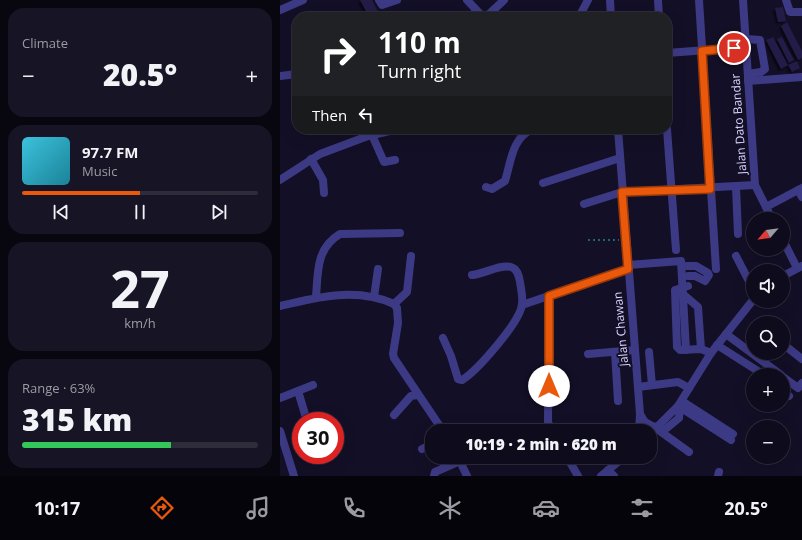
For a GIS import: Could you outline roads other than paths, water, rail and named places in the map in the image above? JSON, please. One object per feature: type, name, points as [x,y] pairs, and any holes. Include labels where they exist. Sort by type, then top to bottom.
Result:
[{"type":"street","points":[[280,10],[292,2],[302,0]]},
{"type":"street","points":[[379,0],[382,5],[397,0]]},
{"type":"street","points":[[467,0],[478,12]]},
{"type":"street","points":[[491,12],[504,0]]},
{"type":"street","points":[[582,12],[588,0]]},
{"type":"street","points":[[610,0],[611,12]]},
{"type":"street","points":[[658,0],[659,12]]},
{"type":"street","points":[[699,0],[716,269]]},
{"type":"street","name":"Jalan Dato Bandar","points":[[743,0],[755,185],[768,212]]},
{"type":"street","points":[[786,0],[790,12],[802,12]]},
{"type":"street","points":[[746,39],[760,40],[765,69],[748,77]]},
{"type":"street","points":[[672,53],[734,48]]},
{"type":"street","points":[[280,76],[292,75]]},
{"type":"street","points":[[748,77],[802,77]]},
{"type":"street","points":[[280,180],[311,159],[368,134],[384,162],[395,160]]},
{"type":"street","points":[[486,187],[492,189],[505,181],[516,142],[522,134]]},
{"type":"street","name":"Jalan Chawan","points":[[618,134],[640,414],[639,424]]},
{"type":"street","points":[[667,134],[670,190],[676,250]]},
{"type":"street","points":[[542,183],[620,158]]},
{"type":"street","points":[[311,159],[323,180],[324,193]]},
{"type":"street","points":[[584,204],[622,192],[710,189],[755,185]]},
{"type":"street","points":[[736,187],[738,234]]},
{"type":"street","points":[[766,207],[801,192]]},
{"type":"street","points":[[316,297],[318,273],[326,244],[340,234],[400,233]]},
{"type":"street","points":[[790,251],[800,267],[790,272]]},
{"type":"street","points":[[411,256],[406,292],[395,306],[398,323],[393,354],[397,365],[438,424]]},
{"type":"street","points":[[736,256],[746,275]]},
{"type":"street","points":[[522,305],[628,267],[679,260],[685,267],[688,276],[688,287],[683,291]]},
{"type":"street","points":[[685,267],[696,266],[706,271],[700,279],[695,276],[688,276]]},
{"type":"street","points":[[443,338],[451,356],[458,379],[462,380],[468,377],[517,319],[522,305],[520,280],[516,269],[511,267],[500,268],[472,275]]},
{"type":"street","points":[[685,267],[683,291],[686,350],[701,349],[711,353]]},
{"type":"street","points":[[374,297],[378,269]]},
{"type":"street","points":[[683,291],[698,307],[701,349]]},
{"type":"street","points":[[280,306],[316,297],[336,294],[374,297],[395,306]]},
{"type":"street","points":[[548,424],[549,296]]},
{"type":"street","points":[[657,430],[661,428],[680,405],[711,353],[747,308]]},
{"type":"street","points":[[726,334],[771,368]]},
{"type":"street","points":[[717,345],[753,368]]},
{"type":"street","points":[[588,354],[635,350]]},
{"type":"street","points":[[790,350],[802,359]]},
{"type":"street","points":[[615,352],[618,401]]},
{"type":"street","points":[[649,352],[652,385]]},
{"type":"street","points":[[790,381],[801,387]]},
{"type":"street","points":[[638,387],[678,382],[689,388]]},
{"type":"street","points":[[280,398],[313,385]]},
{"type":"street","points":[[298,391],[305,412]]},
{"type":"street","points":[[394,415],[411,396],[417,395]]},
{"type":"street","points":[[680,405],[732,437]]},
{"type":"street","points":[[640,414],[645,422],[654,427],[661,428],[689,452]]},
{"type":"street","points":[[281,436],[294,476]]},
{"type":"street","points":[[434,476],[435,472],[450,464]]},
{"type":"street","points":[[462,464],[468,476]]},
{"type":"street","points":[[571,464],[578,476]]},
{"type":"street","points":[[608,474],[617,464]]}]
